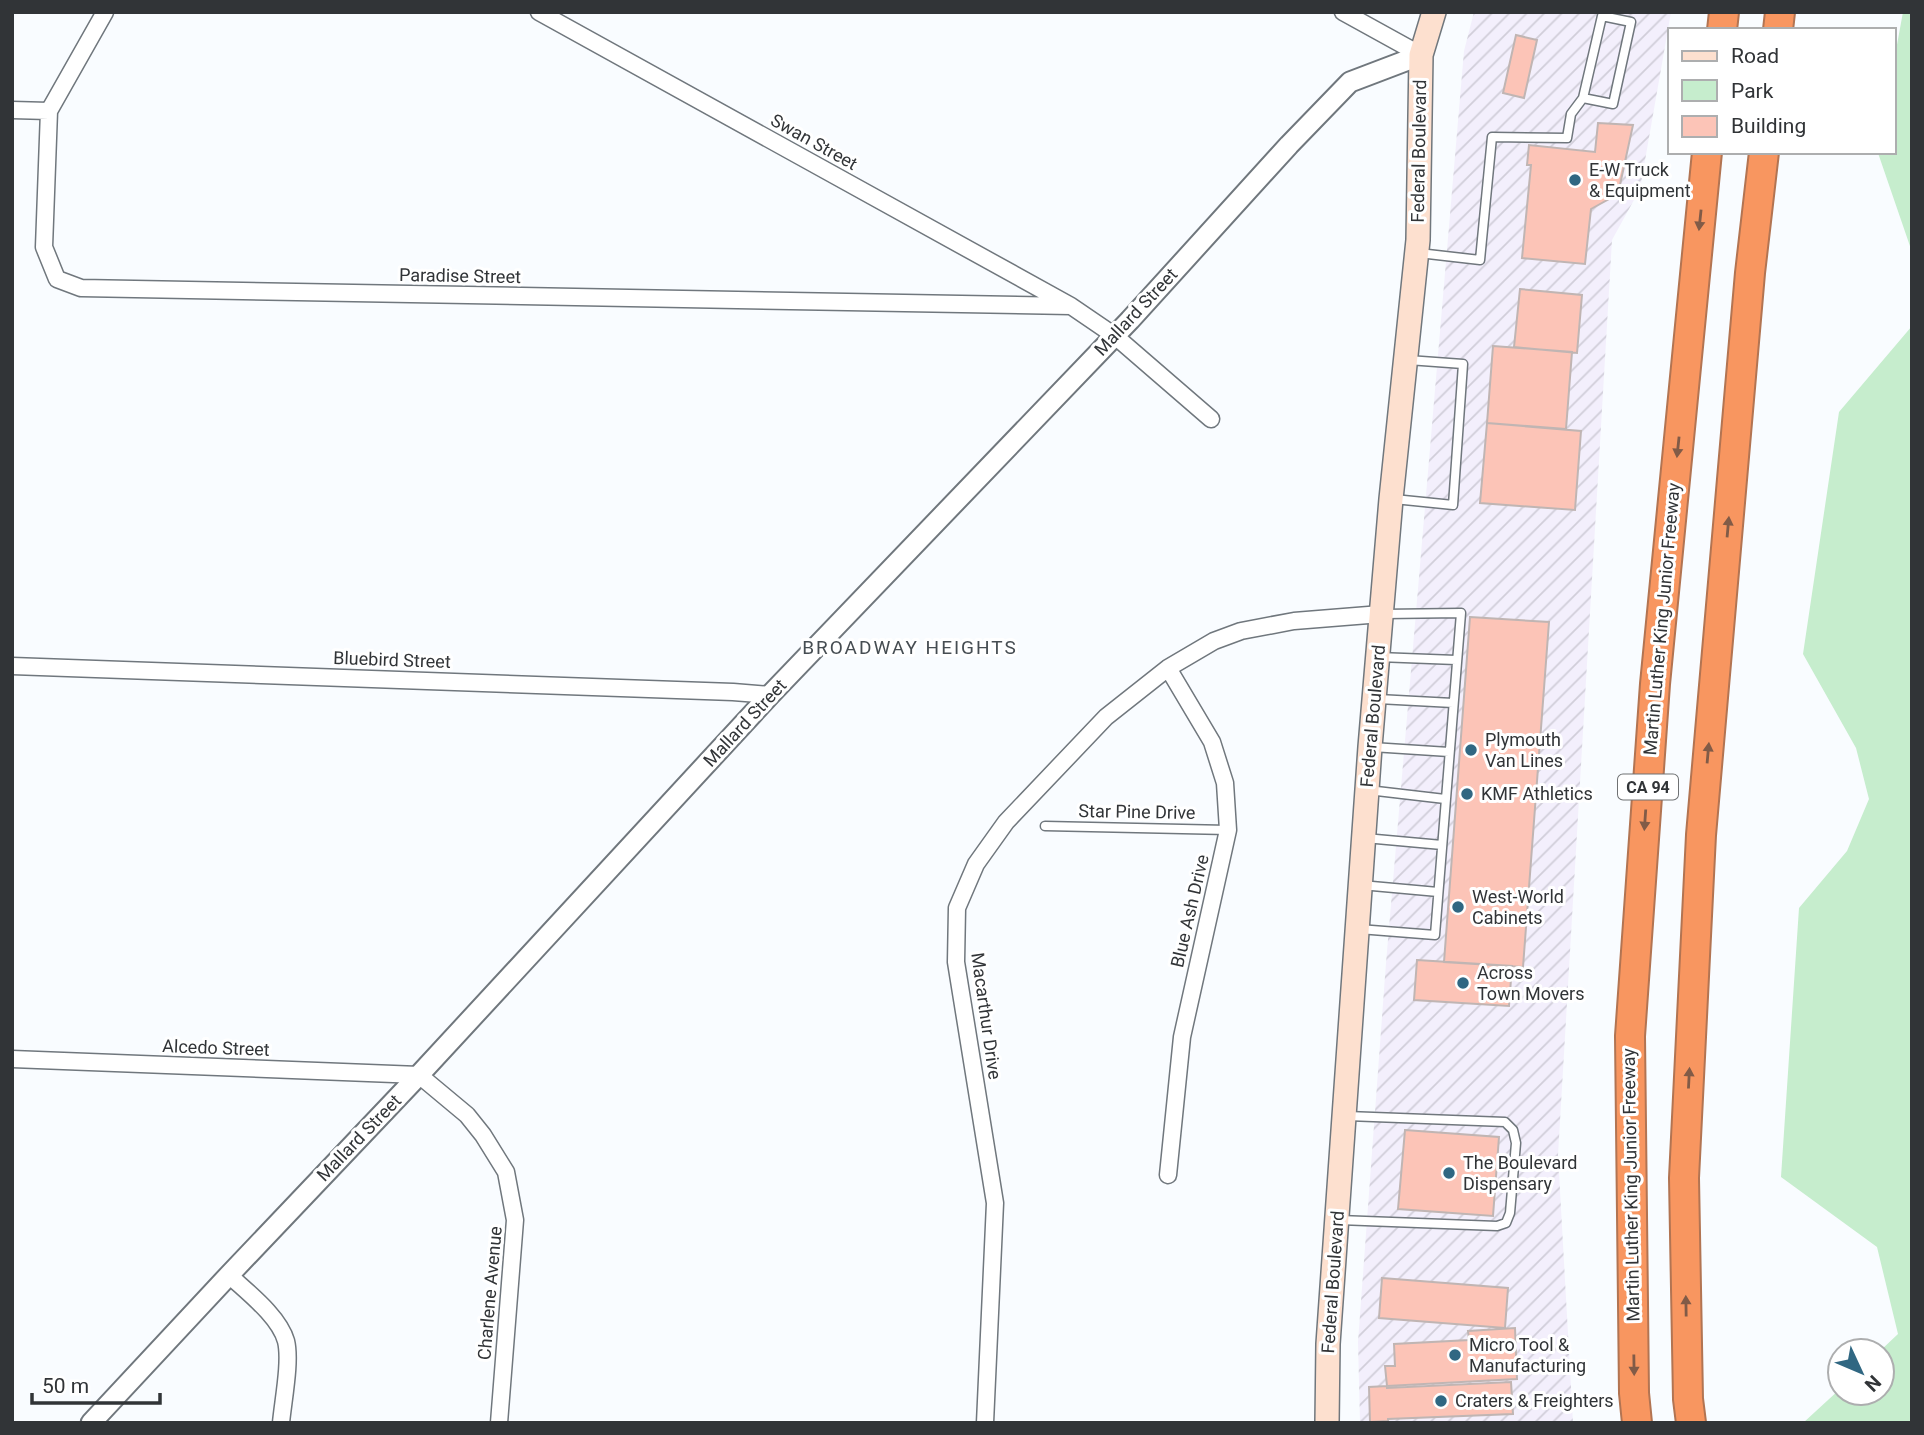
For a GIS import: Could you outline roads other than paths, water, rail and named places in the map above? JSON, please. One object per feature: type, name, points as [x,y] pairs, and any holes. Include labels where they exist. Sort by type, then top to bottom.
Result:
[{"type":"highway","name":"Martin Luther King Junior Freeway","points":[[1637,1423],[1634,1393],[1630,1036],[1655,684],[1707,154]]},
{"type":"highway","points":[[1691,1423],[1688,1399],[1684,1178],[1701,835],[1764,154]]},
{"type":"main road","name":"Federal Boulevard","points":[[1327,1423],[1328,1344],[1370,747],[1416,253],[1421,55],[1434,12]]},
{"type":"street","points":[[12,110],[49,111],[105,12]]},
{"type":"street","name":"Swan Street","points":[[539,12],[1071,306],[1115,336],[1211,419]]},
{"type":"street","points":[[1343,12],[1421,55]]},
{"type":"street","name":"Mallard Street","points":[[92,1423],[419,1075],[770,695],[1115,336],[1350,82],[1421,55]]},
{"type":"street","name":"Paradise Street","points":[[49,111],[44,247],[57,279],[81,288],[1071,306]]},
{"type":"street","name":"Macarthur Drive","points":[[985,1423],[995,1203],[956,962],[957,908],[976,864],[1006,822],[1106,717],[1168,668],[1214,641],[1241,631],[1294,621],[1381,614]]},
{"type":"street","name":"Bluebird Street","points":[[12,666],[770,695]]},
{"type":"street","name":"Blue Ash Drive","points":[[1167,1175],[1182,1037],[1228,830],[1225,783],[1212,742],[1168,668]]},
{"type":"street","name":"Alcedo Street","points":[[12,1059],[419,1075]]},
{"type":"street","name":"Charlene Avenue","points":[[419,1075],[467,1115],[484,1135],[506,1172],[515,1220],[499,1423]]},
{"type":"street","points":[[229,1275],[275,1320],[286,1340],[281,1423]]},
{"type":"lane","points":[[1416,253],[1480,260],[1492,137],[1567,138],[1571,114],[1583,98],[1602,16],[1631,22],[1613,104],[1583,98]]},
{"type":"lane","points":[[1391,499],[1453,505],[1464,364],[1405,360]]},
{"type":"lane","points":[[1359,929],[1435,935],[1461,613],[1381,614]]},
{"type":"lane","points":[[1378,657],[1456,660]]},
{"type":"lane","points":[[1375,699],[1453,703]]},
{"type":"lane","points":[[1370,747],[1449,752]]},
{"type":"lane","points":[[1367,790],[1445,799]]},
{"type":"lane","name":"Star Pine Drive","points":[[1045,826],[1228,830]]},
{"type":"lane","points":[[1364,838],[1442,845]]},
{"type":"lane","points":[[1361,884],[1438,892]]},
{"type":"lane","points":[[1337,1220],[1497,1226],[1506,1223],[1510,1213],[1516,1143],[1513,1130],[1505,1122],[1344,1116]]},
{"type":"place","name":"E-W Truck & Equipment","points":[[1575,180]]},
{"type":"place","name":"Plymouth Van Lines","points":[[1471,750]]},
{"type":"place","name":"KMF Athletics","points":[[1467,794]]},
{"type":"place","name":"West-World Cabinets","points":[[1458,907]]},
{"type":"place","name":"Across Town Movers","points":[[1463,983]]},
{"type":"place","name":"The Boulevard Dispensary","points":[[1449,1173]]},
{"type":"place","name":"Micro Tool & Manufacturing","points":[[1455,1355]]},
{"type":"place","name":"Craters & Freighters","points":[[1441,1401]]},
{"type":"district","name":"BROADWAY HEIGHTS","points":[[910,647]]}]
